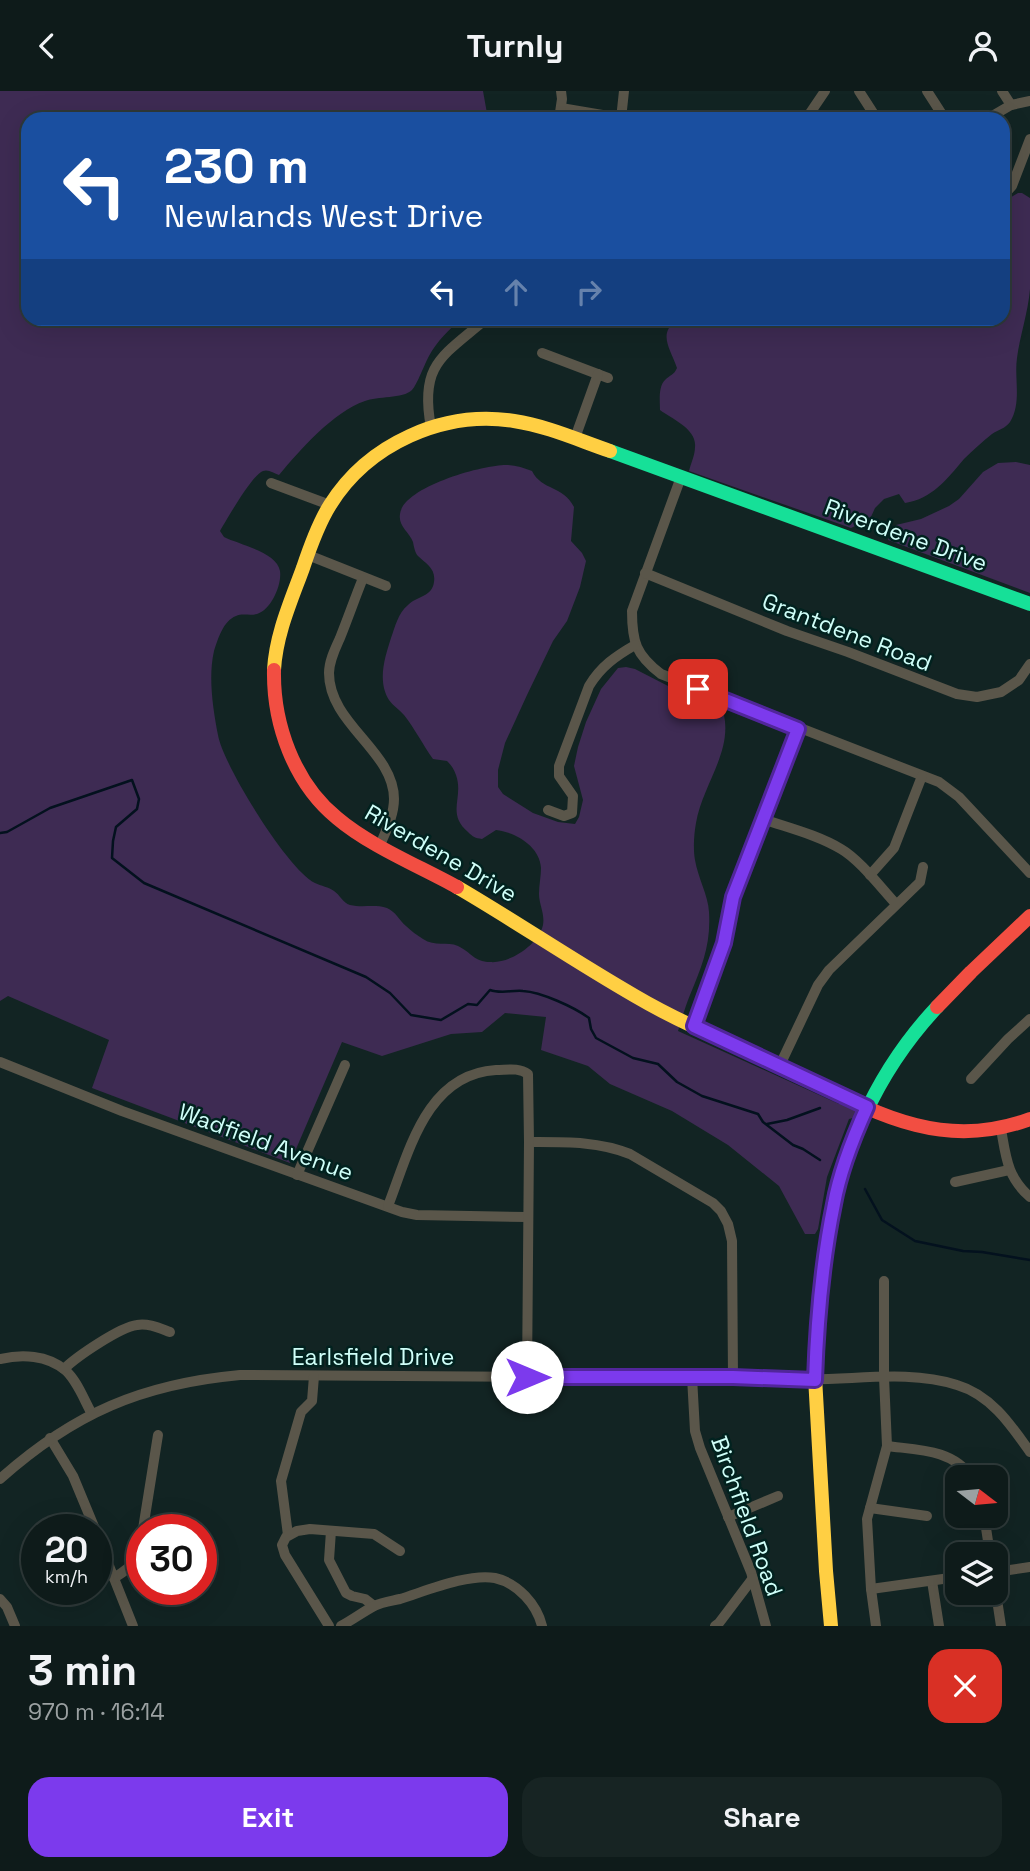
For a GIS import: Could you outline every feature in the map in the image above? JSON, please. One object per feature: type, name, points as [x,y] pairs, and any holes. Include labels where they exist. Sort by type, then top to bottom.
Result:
[{"type":"street","points":[[560,112],[561,91]]},
{"type":"street","points":[[622,112],[624,91]]},
{"type":"street","points":[[811,112],[825,91]]},
{"type":"street","points":[[859,91],[872,112]]},
{"type":"street","points":[[927,91],[940,112]]},
{"type":"street","points":[[1002,91],[1011,105]]},
{"type":"street","points":[[999,112],[1011,105],[1030,101]]},
{"type":"street","points":[[1010,184],[1030,139]]},
{"type":"street","points":[[431,427],[427,401],[431,373],[445,355],[478,326]]},
{"type":"street","points":[[542,353],[603,376],[575,438]]},
{"type":"street","name":"Riverdene Drive","points":[[1030,604],[541,426],[509,419],[458,420],[431,427],[395,442],[366,463],[343,486],[330,505],[319,526],[286,614],[277,648],[274,689],[285,741],[296,767],[316,797],[336,818],[361,836],[495,909],[657,1009],[899,1121],[946,1132],[1001,1129],[1030,1119]]},
{"type":"street","points":[[681,477],[632,611],[632,635],[647,663],[661,674],[939,782],[960,797],[1030,873]]},
{"type":"street","points":[[271,483],[330,505]]},
{"type":"street","points":[[308,555],[386,586]]},
{"type":"street","name":"Grantdene Road","points":[[645,573],[787,631],[957,694],[977,697],[1001,692],[1019,680],[1030,664]]},
{"type":"street","points":[[363,578],[329,672],[338,707],[382,764],[392,782],[393,813],[380,845]]},
{"type":"street","points":[[548,810],[564,817],[572,813],[573,796],[559,776],[561,761],[589,686],[612,658],[635,645]]},
{"type":"street","points":[[694,1026],[724,943],[733,897],[798,729]]},
{"type":"street","points":[[870,875],[894,848],[922,776]]},
{"type":"street","points":[[763,820],[842,849],[896,904]]},
{"type":"street","points":[[780,1065],[818,985],[829,970],[920,882],[923,867]]},
{"type":"street","points":[[831,1626],[823,1543],[815,1380],[819,1301],[834,1201],[849,1149],[884,1076],[936,1006],[1030,916]]},
{"type":"street","points":[[971,1079],[1030,1019]]},
{"type":"street","name":"Wadfield Avenue","points":[[0,1062],[122,1111],[402,1212],[417,1215],[527,1217]]},
{"type":"street","points":[[297,1175],[345,1065]]},
{"type":"street","points":[[388,1206],[418,1129],[433,1103],[453,1084],[483,1071],[517,1069],[526,1072],[529,1079],[527,1377]]},
{"type":"street","points":[[1001,1129],[1009,1170],[1017,1184],[1030,1197]]},
{"type":"street","points":[[529,1142],[581,1143],[615,1148],[631,1154],[716,1206],[728,1224],[732,1241],[733,1377]]},
{"type":"street","points":[[955,1182],[1009,1170]]},
{"type":"street","points":[[876,1626],[867,1519],[887,1446],[884,1281]]},
{"type":"street","points":[[64,1369],[125,1328],[148,1325],[170,1332]]},
{"type":"street","points":[[0,1359],[30,1355],[64,1369],[71,1376],[92,1414]]},
{"type":"street","name":"Earlsfield Drive","points":[[0,1479],[50,1438],[92,1414],[142,1393],[209,1378],[240,1375],[733,1377],[815,1380],[919,1378],[944,1381],[975,1392],[1005,1417],[1030,1452]]},
{"type":"street","points":[[288,1535],[281,1481],[302,1412],[312,1401],[314,1376]]},
{"type":"street","name":"Birchfield Road","points":[[692,1377],[695,1431],[700,1448],[752,1578],[766,1626]]},
{"type":"street","points":[[145,1514],[158,1435]]},
{"type":"street","points":[[50,1438],[74,1476],[89,1514]]},
{"type":"street","points":[[887,1446],[937,1453],[961,1465]]},
{"type":"street","points":[[729,1517],[778,1496]]},
{"type":"street","points":[[870,1508],[927,1516]]},
{"type":"street","points":[[329,1626],[285,1555],[282,1545],[286,1537],[297,1531],[310,1529],[374,1534],[400,1551]]},
{"type":"street","points":[[331,1531],[329,1560],[346,1594],[365,1599],[374,1606]]},
{"type":"street","points":[[1008,1570],[1030,1567]]},
{"type":"street","points":[[114,1578],[126,1571]]},
{"type":"street","points":[[112,1573],[133,1626]]},
{"type":"street","points":[[341,1626],[374,1606],[473,1578],[486,1577],[499,1579],[529,1599],[540,1615],[542,1626]]},
{"type":"street","points":[[715,1626],[752,1578]]},
{"type":"street","points":[[871,1589],[945,1579]]},
{"type":"street","points":[[932,1581],[939,1626]]},
{"type":"street","points":[[0,1599],[7,1607],[15,1626]]},
{"type":"street","points":[[998,1605],[1001,1626]]},
{"type":"shaded area","points":[[0,91],[483,91],[487,112],[21,112],[21,326],[454,326],[436,345],[412,390],[403,395],[370,399],[353,406],[318,433],[279,475],[267,471],[258,474],[220,531],[224,537],[265,554],[277,564],[280,571],[279,583],[267,608],[257,614],[231,618],[222,631],[212,661],[214,715],[222,749],[231,769],[258,815],[289,859],[303,874],[332,890],[345,903],[387,908],[423,939],[432,943],[458,946],[480,960],[506,960],[530,946],[543,925],[539,894],[540,860],[531,847],[518,837],[496,830],[480,839],[471,835],[461,825],[457,812],[458,783],[454,771],[447,761],[433,759],[408,720],[389,700],[383,685],[383,669],[399,616],[408,605],[430,591],[434,582],[432,570],[417,555],[401,522],[400,514],[404,504],[429,487],[463,473],[506,465],[532,471],[541,482],[564,495],[574,507],[571,541],[586,561],[580,587],[567,621],[553,641],[505,743],[498,770],[498,787],[503,794],[533,813],[558,822],[575,824],[583,800],[574,766],[578,747],[601,689],[618,668],[635,669],[672,688],[711,702],[724,715],[724,743],[699,809],[694,837],[695,860],[708,906],[709,935],[702,965],[678,1031],[839,1104],[858,1095],[887,1109],[849,1119],[827,1177],[818,1229],[815,1234],[805,1234],[779,1186],[728,1145],[672,1111],[610,1084],[588,1066],[541,1050],[546,1017],[505,1013],[482,1032],[451,1034],[382,1056],[342,1042],[290,1163],[92,1088],[109,1040],[8,996],[0,1001]]},
{"type":"shaded area","points":[[1022,193],[1030,198],[1030,289],[1017,358],[1017,399],[1014,415],[1008,424],[978,446],[931,493],[905,503],[899,494],[884,499],[875,508],[870,519],[851,528],[689,471],[695,441],[683,425],[660,410],[661,386],[677,368],[667,341],[671,326],[1010,326],[1010,198]]},
{"type":"shaded area","points":[[1016,462],[1030,465],[1030,593],[888,540],[896,525],[921,519],[949,506],[959,499],[983,472],[998,463]]},
{"type":"waterway","points":[[0,833],[7,832],[50,808],[132,780],[139,799],[137,809],[116,827],[112,858],[144,883],[366,977],[390,993],[411,1015],[441,1020],[468,1004],[477,1005],[490,990],[530,992],[557,1001],[589,1018],[596,1038],[633,1058],[658,1064],[677,1082],[702,1096],[758,1114],[763,1122],[793,1145],[820,1160]]},
{"type":"waterway","points":[[767,1124],[820,1108]]},
{"type":"waterway","points":[[865,1189],[882,1220],[915,1241],[1030,1260]]},
{"type":"traffic: fast","points":[[610,451],[1030,604]]},
{"type":"traffic: fast","points":[[826,1242],[841,1177],[864,1116],[896,1059],[937,1007]]},
{"type":"traffic: slow","points":[[274,670],[285,618],[322,520],[346,483],[386,449],[435,427],[487,419],[538,426],[610,451]]},
{"type":"traffic: slow","points":[[457,887],[648,1003],[740,1047]]},
{"type":"traffic: slow","points":[[826,1242],[819,1300],[815,1377],[831,1626]]},
{"type":"traffic: jam","points":[[274,670],[277,711],[289,751],[309,788],[322,804],[364,838],[457,887]]},
{"type":"traffic: jam","points":[[937,1007],[1030,916]]},
{"type":"traffic: jam","points":[[740,1047],[863,1106],[916,1125],[971,1131],[1000,1128],[1030,1119]]},
{"type":"route","points":[[527,1377],[733,1377],[815,1380],[819,1301],[834,1201],[849,1149],[867,1107],[694,1026],[724,943],[733,897],[798,729],[698,689]]}]
